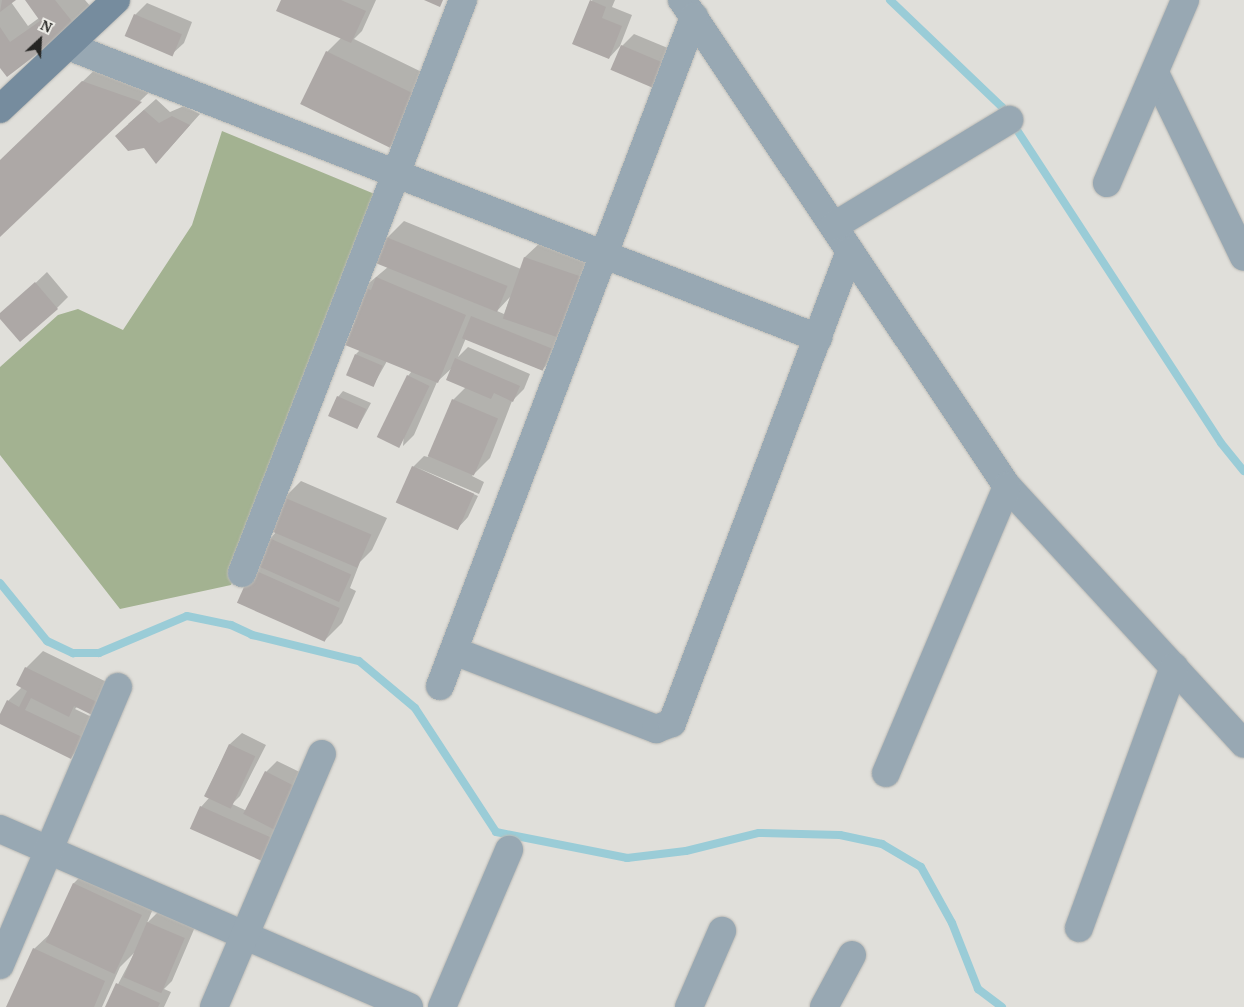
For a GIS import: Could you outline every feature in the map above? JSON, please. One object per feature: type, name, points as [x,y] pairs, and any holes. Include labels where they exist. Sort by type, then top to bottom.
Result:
[{"type":"street","points":[[3,102],[68,46],[116,0]]},
{"type":"street","points":[[242,573],[463,0]]},
{"type":"street","points":[[1107,183],[1185,0]]},
{"type":"street","points":[[688,9],[1007,486],[1244,744]]},
{"type":"street","points":[[440,686],[604,254],[688,9]]},
{"type":"street","points":[[68,46],[818,338]]},
{"type":"street","points":[[1155,73],[1244,257]]},
{"type":"street","points":[[834,226],[1009,120]]},
{"type":"street","points":[[454,651],[656,729],[672,723],[850,252]]},
{"type":"street","points":[[886,772],[1007,486]]},
{"type":"street","points":[[1079,928],[1174,667]]},
{"type":"street","points":[[0,966],[118,687]]},
{"type":"street","points":[[214,1007],[322,754]]},
{"type":"street","points":[[0,829],[409,1007]]},
{"type":"street","points":[[442,1007],[509,850]]},
{"type":"street","points":[[689,1007],[722,931]]},
{"type":"street","points":[[824,1007],[852,955]]},
{"type":"green space","points":[[222,131],[377,195],[231,585],[120,609],[0,455],[0,367],[58,315],[78,309],[123,330],[192,225]]},
{"type":"building","points":[[2,0],[16,0],[0,12]]},
{"type":"building","points":[[25,0],[55,0],[75,25],[7,77],[0,68],[0,27],[10,42],[40,21]]},
{"type":"building","points":[[281,0],[341,0],[366,11],[351,43],[276,11]]},
{"type":"building","points":[[424,0],[443,0],[440,7]]},
{"type":"building","points":[[590,0],[606,7],[602,18],[622,26],[609,59],[572,44]]},
{"type":"building","points":[[134,14],[182,34],[172,56],[125,36]]},
{"type":"building","points":[[621,45],[664,63],[654,88],[610,70]]},
{"type":"building","points":[[326,51],[416,95],[390,148],[300,104]]},
{"type":"building","points":[[82,81],[142,102],[0,237],[0,160]]},
{"type":"building","points":[[144,110],[159,123],[172,116],[190,125],[156,164],[144,148],[128,151],[115,136]]},
{"type":"building","points":[[386,237],[507,286],[497,312],[376,263]]},
{"type":"building","points":[[524,257],[581,277],[560,338],[503,318]]},
{"type":"building","points":[[376,277],[466,315],[438,383],[345,345],[355,320],[349,318],[362,287],[371,290]]},
{"type":"building","points":[[35,282],[58,309],[20,342],[0,319],[0,313]]},
{"type":"building","points":[[471,316],[552,349],[543,371],[462,338]]},
{"type":"building","points":[[355,354],[383,366],[374,387],[346,375]]},
{"type":"building","points":[[455,358],[520,386],[513,402],[494,393],[491,399],[446,380]]},
{"type":"building","points":[[407,375],[429,386],[399,448],[377,437]]},
{"type":"building","points":[[337,396],[366,409],[357,429],[328,416]]},
{"type":"building","points":[[452,399],[498,419],[474,476],[428,456]]},
{"type":"building","points":[[412,466],[474,494],[458,530],[396,503]]},
{"type":"building","points":[[283,497],[371,535],[357,568],[269,530]]},
{"type":"building","points":[[269,538],[351,575],[339,602],[257,565]]},
{"type":"building","points":[[252,569],[340,608],[325,642],[237,603]]},
{"type":"building","points":[[25,667],[101,704],[94,716],[74,706],[69,717],[31,698],[25,710],[82,737],[71,759],[0,724],[0,714],[7,700],[19,707],[27,691],[16,685]]},
{"type":"building","points":[[229,744],[255,756],[231,809],[204,797]]},
{"type":"building","points":[[265,771],[300,789],[278,831],[243,814]]},
{"type":"building","points":[[200,806],[273,839],[263,861],[190,829]]},
{"type":"building","points":[[73,883],[142,915],[114,974],[46,942]]},
{"type":"building","points":[[147,922],[185,938],[161,993],[124,977]]},
{"type":"building","points":[[33,948],[105,981],[94,1007],[6,1007]]},
{"type":"building","points":[[116,983],[160,1003],[158,1007],[105,1007]]},
{"type":"waterway","points":[[890,0],[1002,107],[1221,443],[1244,471]]},
{"type":"waterway","points":[[0,583],[47,641],[73,653],[99,653],[187,616],[231,625],[252,635],[359,661],[415,708],[496,832],[627,858],[686,851],[759,833],[840,835],[882,844],[921,867],[952,923],[978,989],[1002,1007]]}]
